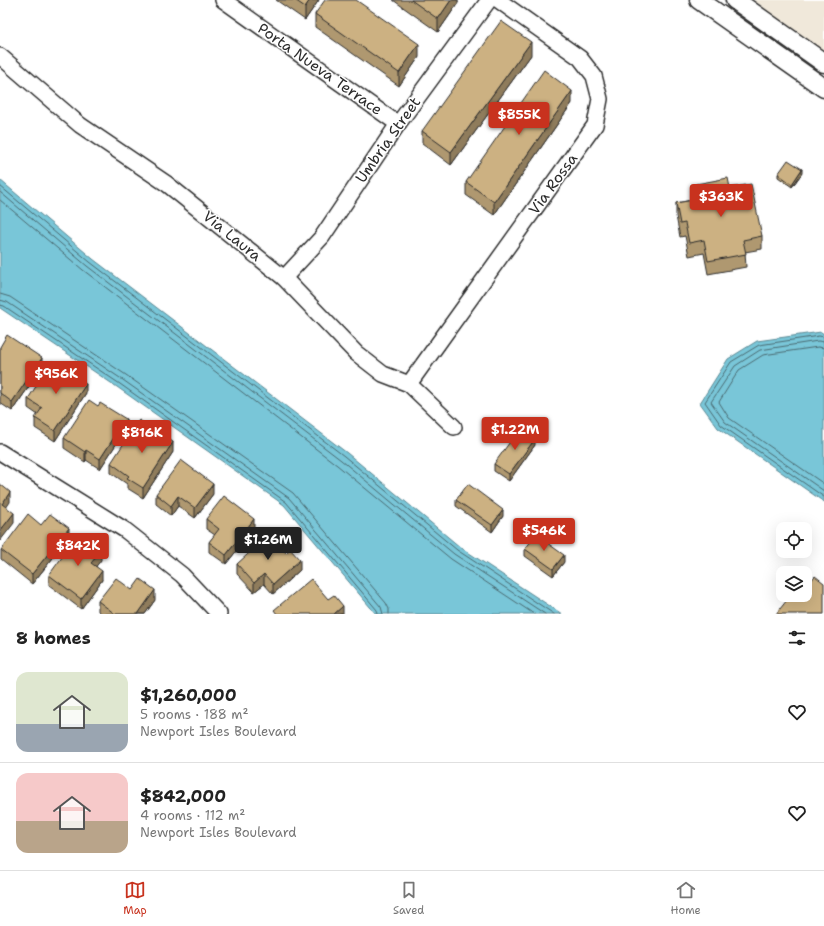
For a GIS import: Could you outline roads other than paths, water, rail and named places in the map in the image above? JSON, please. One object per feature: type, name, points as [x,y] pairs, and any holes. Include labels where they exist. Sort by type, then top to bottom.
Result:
[{"type":"street","name":"Porta Nueva Terrace","points":[[224,0],[398,124]]},
{"type":"street","name":"Umbria Street","points":[[284,278],[322,237],[398,124],[489,0]]},
{"type":"street","name":"Via Rossa","points":[[409,384],[595,125],[600,99],[594,76],[580,58],[498,0]]},
{"type":"street","points":[[699,0],[824,88]]},
{"type":"street","points":[[735,0],[824,64]]},
{"type":"street","name":"Via Laura","points":[[0,56],[80,126],[168,184],[284,278],[356,353],[383,374],[409,384],[454,427]]},
{"type":"street","points":[[0,452],[125,530],[182,575],[219,614]]},
{"type":"water","points":[[0,180],[93,259],[347,453],[460,547],[562,614],[376,614],[284,505],[117,387],[0,308]]},
{"type":"water","points":[[821,332],[824,334],[824,502],[718,428],[700,403],[728,359],[757,341]]}]
